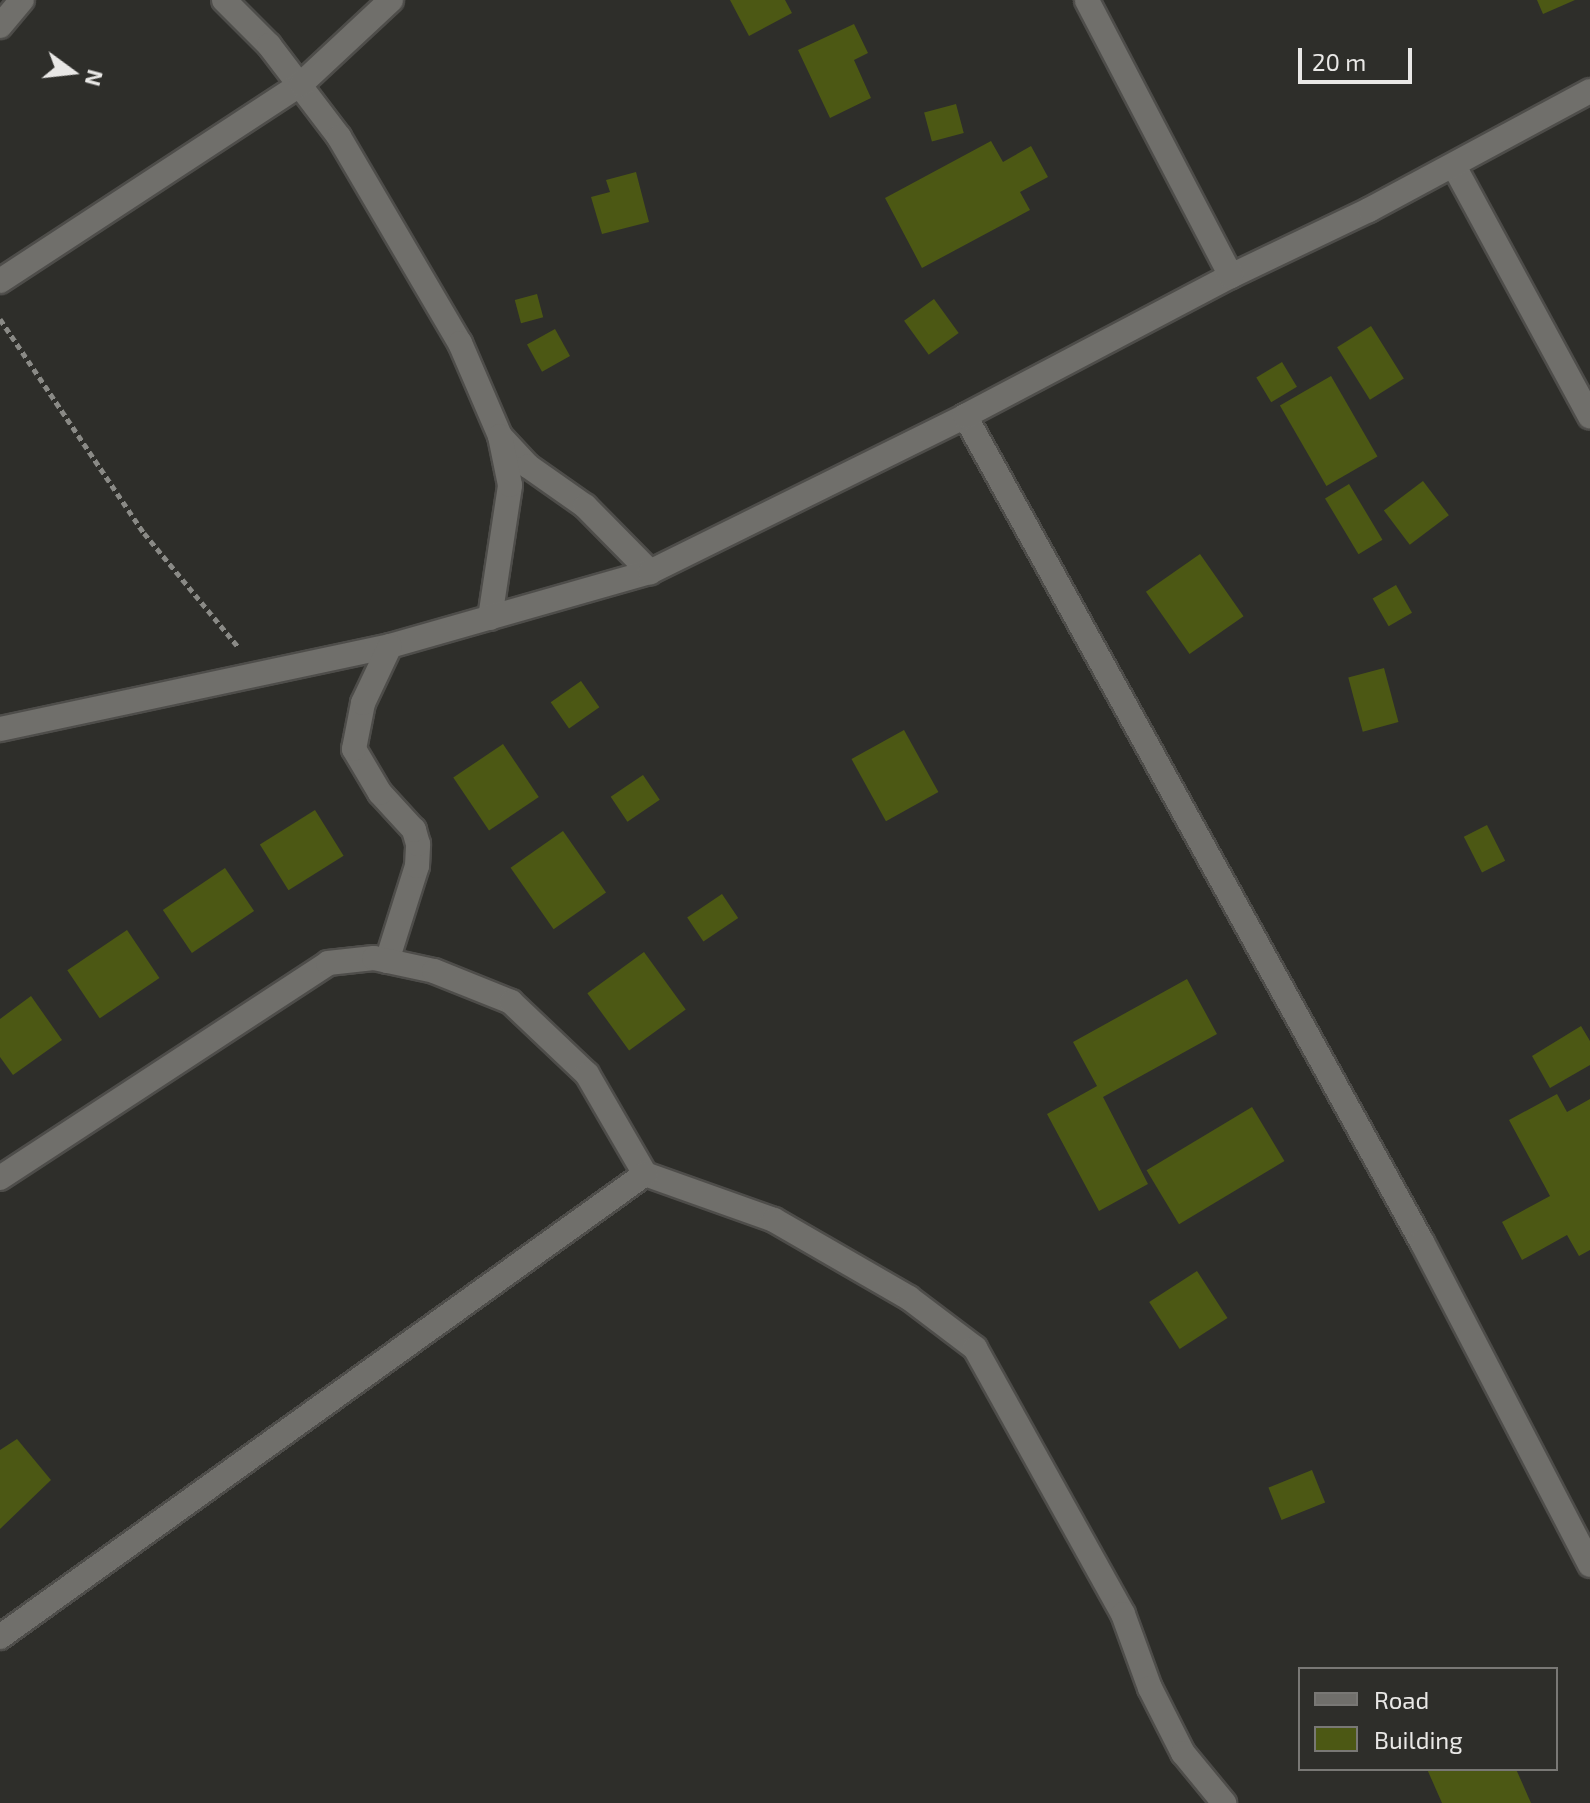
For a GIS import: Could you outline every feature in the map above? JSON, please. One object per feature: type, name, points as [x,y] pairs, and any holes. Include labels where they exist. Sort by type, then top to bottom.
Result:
[{"type":"street","points":[[0,26],[22,0]]},
{"type":"street","points":[[224,0],[301,84],[393,224],[460,343],[500,436],[510,485],[490,618]]},
{"type":"street","points":[[0,281],[301,84],[391,0]]},
{"type":"street","points":[[1087,0],[1231,276]]},
{"type":"street","points":[[0,729],[262,676],[390,646],[650,572],[965,416],[1231,276],[1454,166],[1590,91]]},
{"type":"street","points":[[1454,166],[1590,417]]},
{"type":"street","points":[[965,416],[1422,1242],[1590,1565]]},
{"type":"street","points":[[500,436],[528,466],[585,506],[650,572]]},
{"type":"street","points":[[387,961],[417,866],[418,844],[414,830],[380,793],[354,749],[363,703],[390,646]]},
{"type":"street","points":[[0,1178],[328,963],[387,961],[434,971],[511,1002],[587,1074],[645,1174],[774,1220],[909,1298],[975,1348],[1123,1614],[1150,1688],[1183,1753],[1224,1803]]},
{"type":"street","points":[[0,1637],[645,1174]]},
{"type":"path","points":[[0,319],[144,533],[262,676]]},
{"type":"building","points":[[730,0],[785,0],[792,13],[749,36]]},
{"type":"building","points":[[1537,0],[1575,0],[1543,14]]},
{"type":"building","points":[[854,24],[868,53],[854,60],[871,98],[830,118],[798,50]]},
{"type":"building","points":[[956,104],[964,133],[932,142],[924,113]]},
{"type":"building","points":[[991,141],[1003,162],[1031,146],[1048,177],[1020,192],[1030,210],[922,268],[885,198]]},
{"type":"building","points":[[636,172],[649,222],[602,234],[591,197],[610,192],[606,180]]},
{"type":"building","points":[[537,294],[543,317],[521,323],[515,300]]},
{"type":"building","points":[[934,299],[959,333],[929,355],[904,321]]},
{"type":"building","points":[[1371,326],[1404,379],[1370,400],[1337,347]]},
{"type":"building","points":[[555,329],[570,356],[542,372],[527,345]]},
{"type":"building","points":[[1282,362],[1297,387],[1271,402],[1256,377]]},
{"type":"building","points":[[1331,376],[1378,457],[1326,486],[1280,406]]},
{"type":"building","points":[[1423,481],[1449,515],[1410,545],[1384,510]]},
{"type":"building","points":[[1349,484],[1382,540],[1358,554],[1325,498]]},
{"type":"building","points":[[1200,554],[1244,616],[1190,654],[1146,592]]},
{"type":"building","points":[[1396,585],[1412,613],[1389,626],[1373,598]]},
{"type":"building","points":[[1384,668],[1398,722],[1363,732],[1348,678]]},
{"type":"building","points":[[581,681],[599,707],[569,728],[551,702]]},
{"type":"building","points":[[904,730],[938,792],[886,821],[852,759]]},
{"type":"building","points":[[503,744],[539,797],[489,831],[453,778]]},
{"type":"building","points":[[643,775],[660,800],[627,822],[611,797]]},
{"type":"building","points":[[315,810],[344,856],[288,890],[260,844]]},
{"type":"building","points":[[1487,825],[1505,861],[1482,872],[1464,837]]},
{"type":"building","points":[[563,831],[606,892],[554,929],[511,868]]},
{"type":"building","points":[[225,868],[254,911],[192,953],[163,910]]},
{"type":"building","points":[[722,894],[738,918],[703,942],[687,917]]},
{"type":"building","points":[[127,930],[159,978],[100,1018],[67,970]]},
{"type":"building","points":[[644,952],[686,1009],[629,1051],[587,993]]},
{"type":"building","points":[[1187,979],[1217,1034],[1103,1097],[1148,1184],[1099,1211],[1047,1114],[1097,1086],[1073,1042]]},
{"type":"building","points":[[31,996],[62,1040],[13,1075],[0,1057],[0,1019]]},
{"type":"building","points":[[1581,1026],[1590,1041],[1590,1065],[1550,1088],[1532,1056]]},
{"type":"building","points":[[1557,1094],[1567,1112],[1590,1099],[1590,1250],[1579,1256],[1567,1235],[1522,1260],[1502,1222],[1550,1196],[1509,1120]]},
{"type":"building","points":[[1252,1107],[1284,1161],[1179,1224],[1147,1170]]},
{"type":"building","points":[[1197,1271],[1227,1318],[1180,1349],[1149,1302]]},
{"type":"building","points":[[17,1439],[51,1480],[0,1529],[0,1450]]},
{"type":"building","points":[[1312,1470],[1325,1502],[1282,1520],[1268,1488]]},
{"type":"building","points":[[1428,1771],[1517,1771],[1531,1803],[1442,1803]]}]
